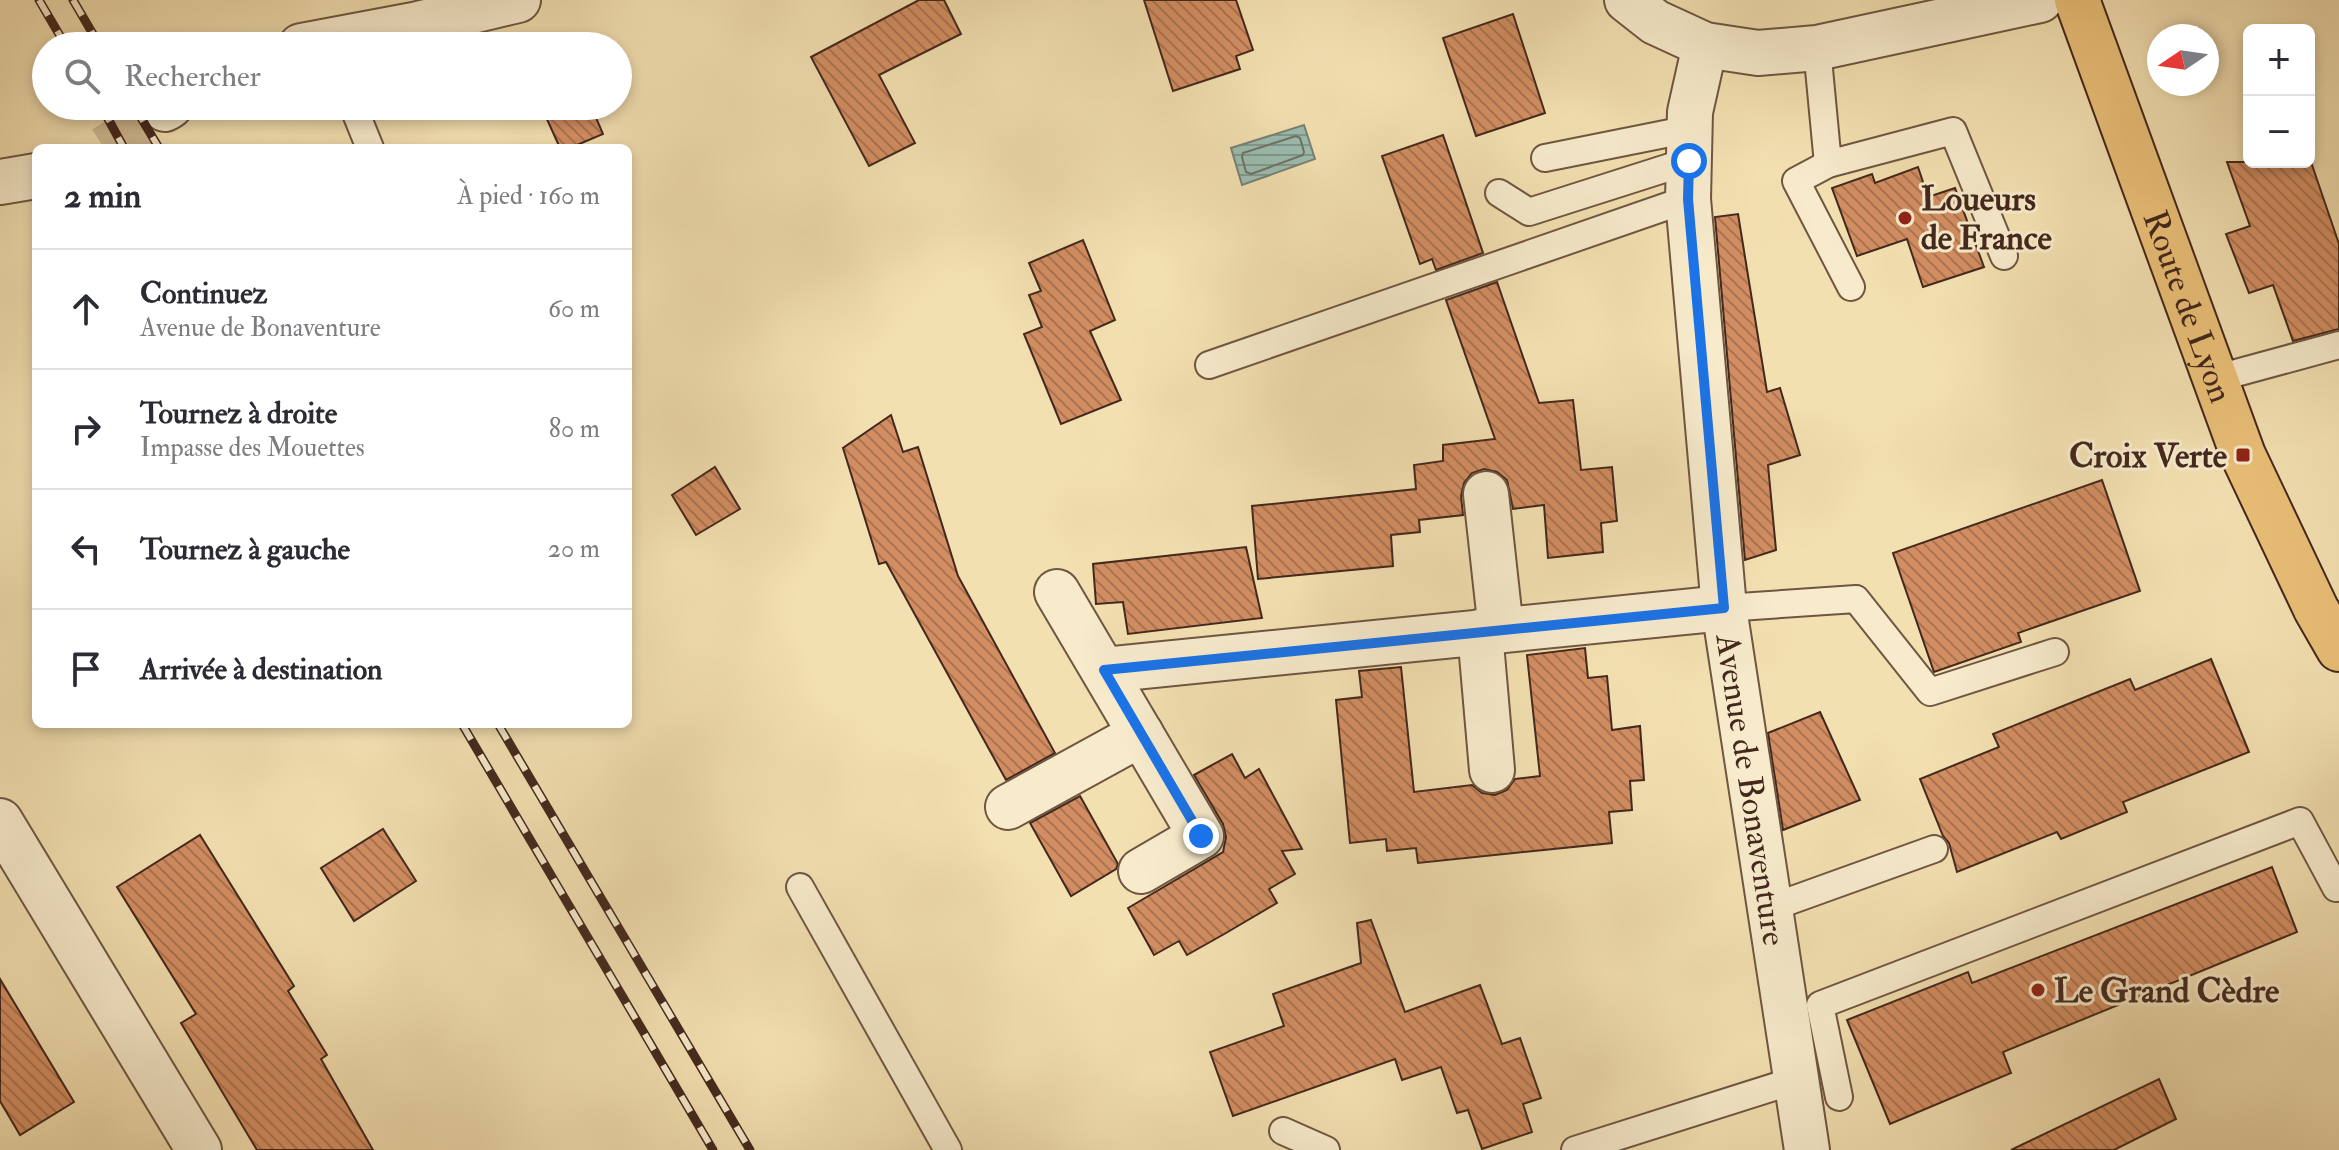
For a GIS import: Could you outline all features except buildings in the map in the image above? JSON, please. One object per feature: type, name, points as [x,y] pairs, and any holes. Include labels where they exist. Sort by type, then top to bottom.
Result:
[{"type":"main road","name":"Route de Lyon","points":[[2077,0],[2243,455],[2316,609],[2339,649]]},
{"type":"street","points":[[354,32],[414,12],[518,0]]},
{"type":"street","points":[[1627,0],[1655,22],[1705,45],[1758,53],[1817,48],[2040,0]]},
{"type":"street","name":"Avenue de Bonaventure","points":[[1705,45],[1690,112],[1689,163],[1724,608],[1807,1150]]},
{"type":"street","points":[[0,182],[32,177]]},
{"type":"street","points":[[1486,494],[1492,770]]},
{"type":"street","points":[[1057,592],[1201,836],[1141,871]]},
{"type":"street","points":[[1104,670],[1724,608]]},
{"type":"street","points":[[1008,807],[1141,734]]},
{"type":"street","points":[[0,821],[199,1150]]},
{"type":"lane","points":[[1817,48],[1828,164]]},
{"type":"lane","points":[[359,120],[368,144]]},
{"type":"lane","points":[[1851,287],[1796,181],[1828,164],[1953,131],[2004,256]]},
{"type":"lane","points":[[1545,158],[1689,163]]},
{"type":"lane","points":[[1499,193],[1529,212],[1689,163]]},
{"type":"lane","points":[[1209,365],[1689,163]]},
{"type":"lane","points":[[2214,379],[2339,345]]},
{"type":"lane","points":[[1724,608],[1856,599],[1930,692],[2055,652]]},
{"type":"lane","points":[[1839,1097],[1820,1005],[2300,821],[2338,890]]},
{"type":"lane","points":[[1770,908],[1934,849]]},
{"type":"lane","points":[[800,887],[948,1150]]},
{"type":"lane","points":[[1575,1150],[1796,1080]]},
{"type":"lane","points":[[1283,1131],[1326,1150]]},
{"type":"water","points":[[1304,125],[1315,159],[1242,185],[1231,148]]},
{"type":"tunnel","points":[[110,144],[148,120]]},
{"type":"railway","points":[[39,0],[58,32]]},
{"type":"railway","points":[[73,0],[92,32]]},
{"type":"railway","points":[[109,120],[122,144]]},
{"type":"railway","points":[[142,120],[157,144]]},
{"type":"railway","points":[[464,728],[713,1150]]},
{"type":"railway","points":[[500,728],[750,1150]]},
{"type":"place","name":"Loueurs de France","points":[[1905,218]]},
{"type":"place","name":"Croix Verte","points":[[2243,455]]},
{"type":"place","name":"Le Grand Cèdre","points":[[2038,990]]},
{"type":"route","points":[[1201,836],[1104,670],[1724,608],[1688,199],[1689,161]]}]
